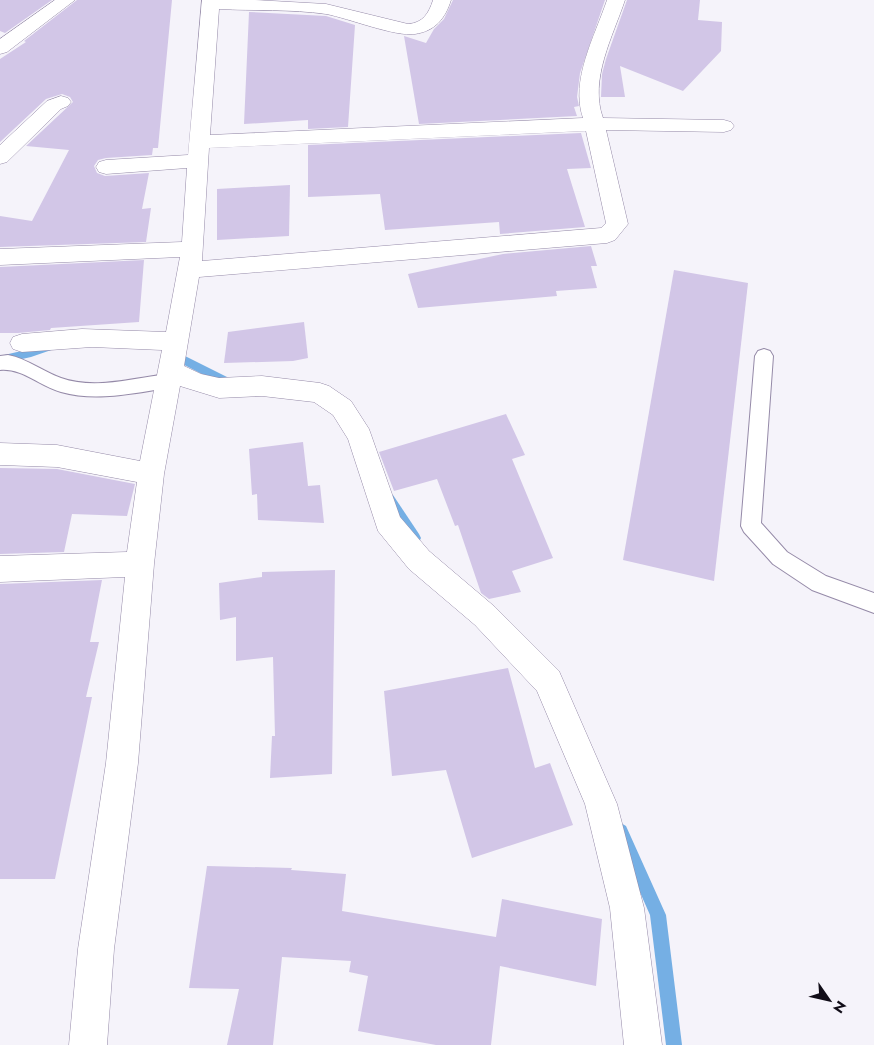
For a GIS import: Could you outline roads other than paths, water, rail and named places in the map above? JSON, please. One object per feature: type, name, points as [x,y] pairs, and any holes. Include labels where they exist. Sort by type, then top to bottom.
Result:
[{"type":"street","points":[[0,48],[66,0]]},
{"type":"street","points":[[88,1045],[96,949],[122,763],[140,564],[151,474],[191,260],[210,1],[323,4],[408,29],[417,29],[431,22],[438,13],[442,0]]},
{"type":"street","points":[[0,257],[191,260],[607,235],[617,224],[590,109],[588,92],[598,50],[616,0]]},
{"type":"street","points":[[0,157],[54,105],[61,102]]},
{"type":"street","points":[[106,167],[198,152],[595,124],[724,126]]},
{"type":"street","points":[[22,343],[74,338],[155,342],[175,340]]},
{"type":"street","points":[[169,376],[219,388],[262,386],[320,393],[342,408],[360,436],[388,523],[419,560],[485,616],[548,681],[601,804],[627,908],[643,1045]]},
{"type":"street","points":[[0,454],[40,453],[66,456],[151,474]]},
{"type":"street","points":[[0,569],[140,564]]},
{"type":"lane","points":[[764,356],[751,526],[780,558],[819,583],[874,603]]},
{"type":"lane","points":[[0,363],[13,362],[60,385],[90,390],[169,376]]},
{"type":"waterway","points":[[0,360],[31,353],[53,345]]},
{"type":"waterway","points":[[171,353],[225,381],[234,381]]},
{"type":"waterway","points":[[389,499],[415,538]]},
{"type":"waterway","points":[[621,831],[658,915],[674,1045]]}]
